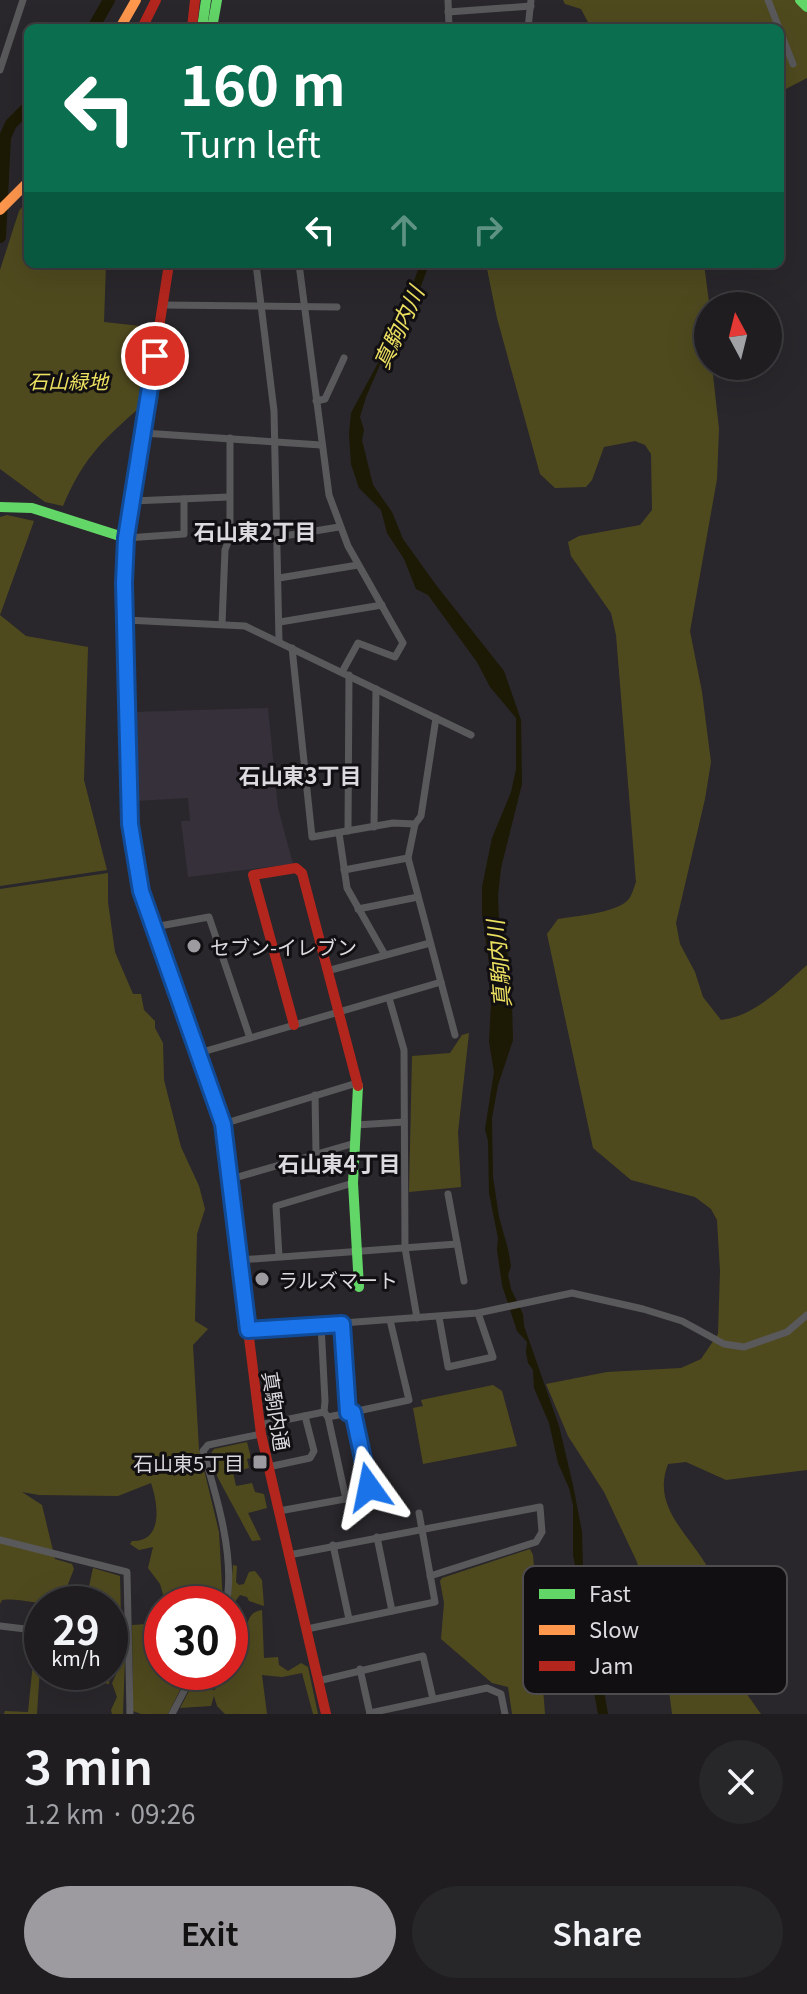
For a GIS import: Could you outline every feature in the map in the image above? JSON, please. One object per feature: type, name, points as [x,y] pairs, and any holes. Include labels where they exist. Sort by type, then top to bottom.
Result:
[{"type":"main road","points":[[122,24],[136,0]]},
{"type":"main road","points":[[144,24],[156,0]]},
{"type":"main road","points":[[192,24],[195,0]]},
{"type":"main road","points":[[203,24],[206,0]]},
{"type":"main road","points":[[213,24],[217,0]]},
{"type":"main road","points":[[800,0],[807,7]]},
{"type":"main road","points":[[0,210],[24,186]]},
{"type":"main road","name":"真駒内通","points":[[168,268],[126,538],[130,824],[136,872],[223,1124],[261,1430],[326,1714]]},
{"type":"main road","points":[[0,507],[32,508],[126,538]]},
{"type":"main road","points":[[294,1025],[253,875],[296,868],[302,873],[357,1083],[353,1183],[359,1287]]},
{"type":"street","points":[[0,70],[23,0]]},
{"type":"street","points":[[448,0],[449,24]]},
{"type":"street","points":[[768,0],[777,24]]},
{"type":"street","points":[[448,12],[531,3],[528,24]]},
{"type":"street","points":[[784,42],[793,64]]},
{"type":"street","points":[[256,268],[274,411],[279,641]]},
{"type":"street","points":[[299,268],[329,495],[339,527],[403,643],[395,657],[358,643],[345,674],[344,870],[347,888],[385,955]]},
{"type":"street","points":[[163,305],[337,307]]},
{"type":"street","points":[[316,401],[325,399],[344,358]]},
{"type":"street","points":[[143,433],[321,445]]},
{"type":"street","points":[[222,624],[225,550],[230,537],[230,438]]},
{"type":"street","points":[[132,501],[229,497]]},
{"type":"street","points":[[126,538],[184,534],[184,499]]},
{"type":"street","points":[[278,537],[339,527]]},
{"type":"street","points":[[279,578],[358,565]]},
{"type":"street","points":[[280,622],[382,605]]},
{"type":"street","points":[[126,620],[245,626],[471,735]]},
{"type":"street","points":[[292,648],[312,837],[415,824]]},
{"type":"street","points":[[374,827],[376,689]]},
{"type":"street","points":[[436,718],[421,816],[415,824],[408,858],[455,1035]]},
{"type":"street","points":[[344,870],[408,858]]},
{"type":"street","points":[[358,909],[418,897]]},
{"type":"street","points":[[154,927],[209,917],[250,1038]]},
{"type":"street","points":[[327,971],[430,943]]},
{"type":"street","points":[[199,1053],[441,982]]},
{"type":"street","points":[[389,998],[404,1050],[405,1248],[417,1318]]},
{"type":"street","points":[[223,1124],[357,1083]]},
{"type":"street","points":[[315,1095],[316,1153]]},
{"type":"street","points":[[356,1125],[404,1122]]},
{"type":"street","points":[[231,1179],[355,1143]]},
{"type":"street","points":[[279,1256],[276,1206],[353,1183]]},
{"type":"street","points":[[448,1194],[464,1281]]},
{"type":"street","points":[[239,1260],[457,1244]]},
{"type":"street","points":[[248,1330],[481,1313],[564,1294],[588,1295],[682,1321],[734,1347],[744,1347],[787,1332],[807,1315]]},
{"type":"street","points":[[439,1317],[448,1367],[493,1357],[481,1313]]},
{"type":"street","points":[[228,1586],[215,1491],[203,1451],[208,1445],[305,1416],[350,1412],[409,1400],[390,1320]]},
{"type":"street","points":[[279,1511],[367,1495],[369,1487],[350,1412],[342,1324]]},
{"type":"street","points":[[321,1325],[326,1415],[346,1499]]},
{"type":"street","points":[[268,1467],[310,1458],[314,1451],[305,1416]]},
{"type":"street","points":[[289,1555],[540,1507],[542,1532],[536,1542],[430,1576]]},
{"type":"street","points":[[307,1629],[435,1602],[419,1513]]},
{"type":"street","points":[[377,1537],[392,1611]]},
{"type":"street","points":[[0,1540],[127,1572],[130,1714]]},
{"type":"street","points":[[333,1545],[349,1619]]},
{"type":"street","points":[[0,1626],[24,1629]]},
{"type":"street","points":[[318,1681],[423,1656],[433,1699]]},
{"type":"street","points":[[360,1669],[370,1714],[487,1688],[501,1694],[505,1714]]},
{"type":"street","points":[[172,1714],[185,1690]]},
{"type":"shaded area","points":[[268,708],[278,808],[293,864],[188,877],[181,821],[190,821],[188,798],[136,801],[135,712]]},
{"type":"green space","points":[[563,0],[807,0],[807,78],[784,90],[784,24],[589,24],[581,9],[565,4]]},
{"type":"green space","name":"石山緑地","points":[[24,204],[24,268],[106,268],[104,322],[149,327],[137,410],[93,453],[63,506],[45,502],[0,469],[0,270],[19,211]]},
{"type":"green space","points":[[487,268],[705,268],[708,292],[694,292],[694,380],[714,380],[719,429],[717,479],[690,631],[711,762],[676,923],[680,944],[695,972],[703,997],[721,1020],[757,1007],[807,965],[807,1470],[726,1480],[686,1462],[668,1464],[664,1482],[671,1514],[706,1566],[638,1566],[604,1492],[568,1436],[546,1384],[607,1372],[681,1368],[701,1359],[718,1334],[720,1271],[717,1220],[711,1209],[695,1197],[631,1180],[593,1148],[547,934],[558,919],[595,913],[622,904],[629,898],[636,882],[616,635],[611,613],[571,556],[568,542],[579,536],[640,525],[652,510],[651,454],[645,445],[635,441],[604,447],[592,480],[586,487],[555,488],[540,474],[497,318]]},
{"type":"green space","points":[[7,515],[34,521],[0,615],[0,517]]},
{"type":"green space","points":[[0,615],[26,636],[88,647],[84,780],[107,870],[0,886]]},
{"type":"green space","points":[[108,873],[108,902],[115,952],[133,994],[141,994],[144,1010],[155,1021],[163,1043],[164,1080],[181,1147],[199,1186],[205,1209],[197,1234],[195,1321],[208,1329],[193,1345],[199,1449],[219,1532],[222,1586],[161,1586],[148,1568],[153,1547],[139,1550],[130,1544],[142,1540],[154,1528],[157,1510],[151,1483],[118,1496],[22,1492],[42,1505],[55,1559],[72,1564],[74,1569],[69,1586],[24,1586],[24,1600],[2,1600],[0,1604],[0,889]]},
{"type":"green space","points":[[469,1033],[458,1132],[461,1187],[409,1192],[412,1056],[450,1053],[462,1035]]},
{"type":"green space","points":[[493,1385],[502,1391],[517,1446],[423,1464],[413,1408],[423,1406],[421,1400]]},
{"type":"green space","points":[[247,1442],[251,1458],[247,1459],[249,1468],[233,1472],[236,1486],[252,1483],[255,1492],[264,1494],[267,1508],[248,1513],[261,1540],[252,1541],[218,1478],[210,1455],[214,1449]]},
{"type":"green space","points":[[530,1549],[534,1566],[523,1566],[523,1694],[543,1694],[545,1714],[512,1714],[508,1687],[492,1683],[441,1639],[444,1603],[442,1578]]},
{"type":"green space","points":[[233,1565],[237,1566],[236,1582],[239,1585],[244,1584],[249,1572],[255,1571],[262,1580],[264,1606],[249,1601],[248,1586],[231,1586]]},
{"type":"green space","points":[[93,1568],[120,1576],[120,1586],[89,1586]]},
{"type":"green space","points":[[262,1610],[264,1658],[278,1657],[279,1665],[288,1671],[301,1663],[308,1667],[318,1714],[313,1714],[302,1673],[282,1677],[262,1675],[267,1714],[225,1714],[217,1706],[214,1696],[211,1706],[180,1708],[189,1690],[248,1690],[248,1620],[255,1612]]},
{"type":"green space","points":[[144,1624],[144,1690],[180,1690],[168,1714],[133,1711],[132,1625]]},
{"type":"green space","points":[[30,1690],[39,1690],[37,1714],[4,1714],[5,1711],[28,1712]]},
{"type":"green space","points":[[114,1690],[124,1690],[123,1714],[112,1714],[117,1697]]},
{"type":"green space","points":[[670,1694],[747,1694],[761,1714],[672,1714]]},
{"type":"water","name":"真駒内川","points":[[419,268],[428,268],[413,308],[383,358],[366,397],[360,417],[364,430],[362,440],[373,485],[392,512],[403,539],[504,671],[521,720],[522,784],[501,868],[498,895],[499,921],[508,955],[506,972],[512,1006],[513,1040],[498,1085],[492,1118],[493,1177],[511,1266],[508,1275],[511,1289],[523,1314],[524,1326],[559,1426],[573,1485],[582,1532],[583,1566],[575,1566],[573,1505],[558,1463],[549,1423],[534,1388],[533,1370],[526,1352],[527,1342],[517,1331],[502,1285],[498,1238],[489,1193],[485,1129],[494,1072],[489,1042],[492,985],[482,914],[482,887],[492,838],[511,792],[516,769],[516,718],[490,687],[477,662],[428,595],[416,589],[404,559],[387,533],[381,510],[359,488],[351,464],[351,413],[399,324]]},
{"type":"water","points":[[594,1694],[605,1694],[608,1714],[598,1714]]},
{"type":"waterway","points":[[95,24],[109,0]]},
{"type":"waterway","points":[[0,237],[5,137],[11,124],[24,111]]},
{"type":"traffic: fast","points":[[203,24],[206,0]]},
{"type":"traffic: fast","points":[[213,24],[217,0]]},
{"type":"traffic: fast","points":[[800,0],[807,7]]},
{"type":"traffic: fast","points":[[0,507],[32,508],[126,538]]},
{"type":"traffic: fast","points":[[129,740],[132,848],[141,891],[223,1124],[232,1201]]},
{"type":"traffic: fast","points":[[358,1086],[353,1183],[359,1287]]},
{"type":"traffic: slow","points":[[122,24],[136,0]]},
{"type":"traffic: slow","points":[[0,210],[24,186]]},
{"type":"traffic: jam","points":[[144,24],[156,0]]},
{"type":"traffic: jam","points":[[192,24],[195,0]]},
{"type":"traffic: jam","points":[[129,740],[124,583],[126,538],[168,268]]},
{"type":"traffic: jam","points":[[294,1025],[253,875],[296,868],[302,873],[358,1086]]},
{"type":"traffic: jam","points":[[232,1201],[261,1434],[326,1714]]},
{"type":"place","name":"セブン-イレブン","points":[[194,946]]},
{"type":"place","name":"ラルズマート","points":[[262,1279]]},
{"type":"place","name":"石山東5丁目","points":[[260,1462]]},
{"type":"district","name":"石山東2丁目","points":[[255,530]]},
{"type":"district","name":"石山東3丁目","points":[[300,774]]},
{"type":"district","name":"石山東4丁目","points":[[339,1162]]},
{"type":"route","points":[[155,356],[126,538],[124,583],[130,824],[136,872],[223,1124],[248,1330],[342,1324],[348,1413],[353,1412],[369,1487]]}]
